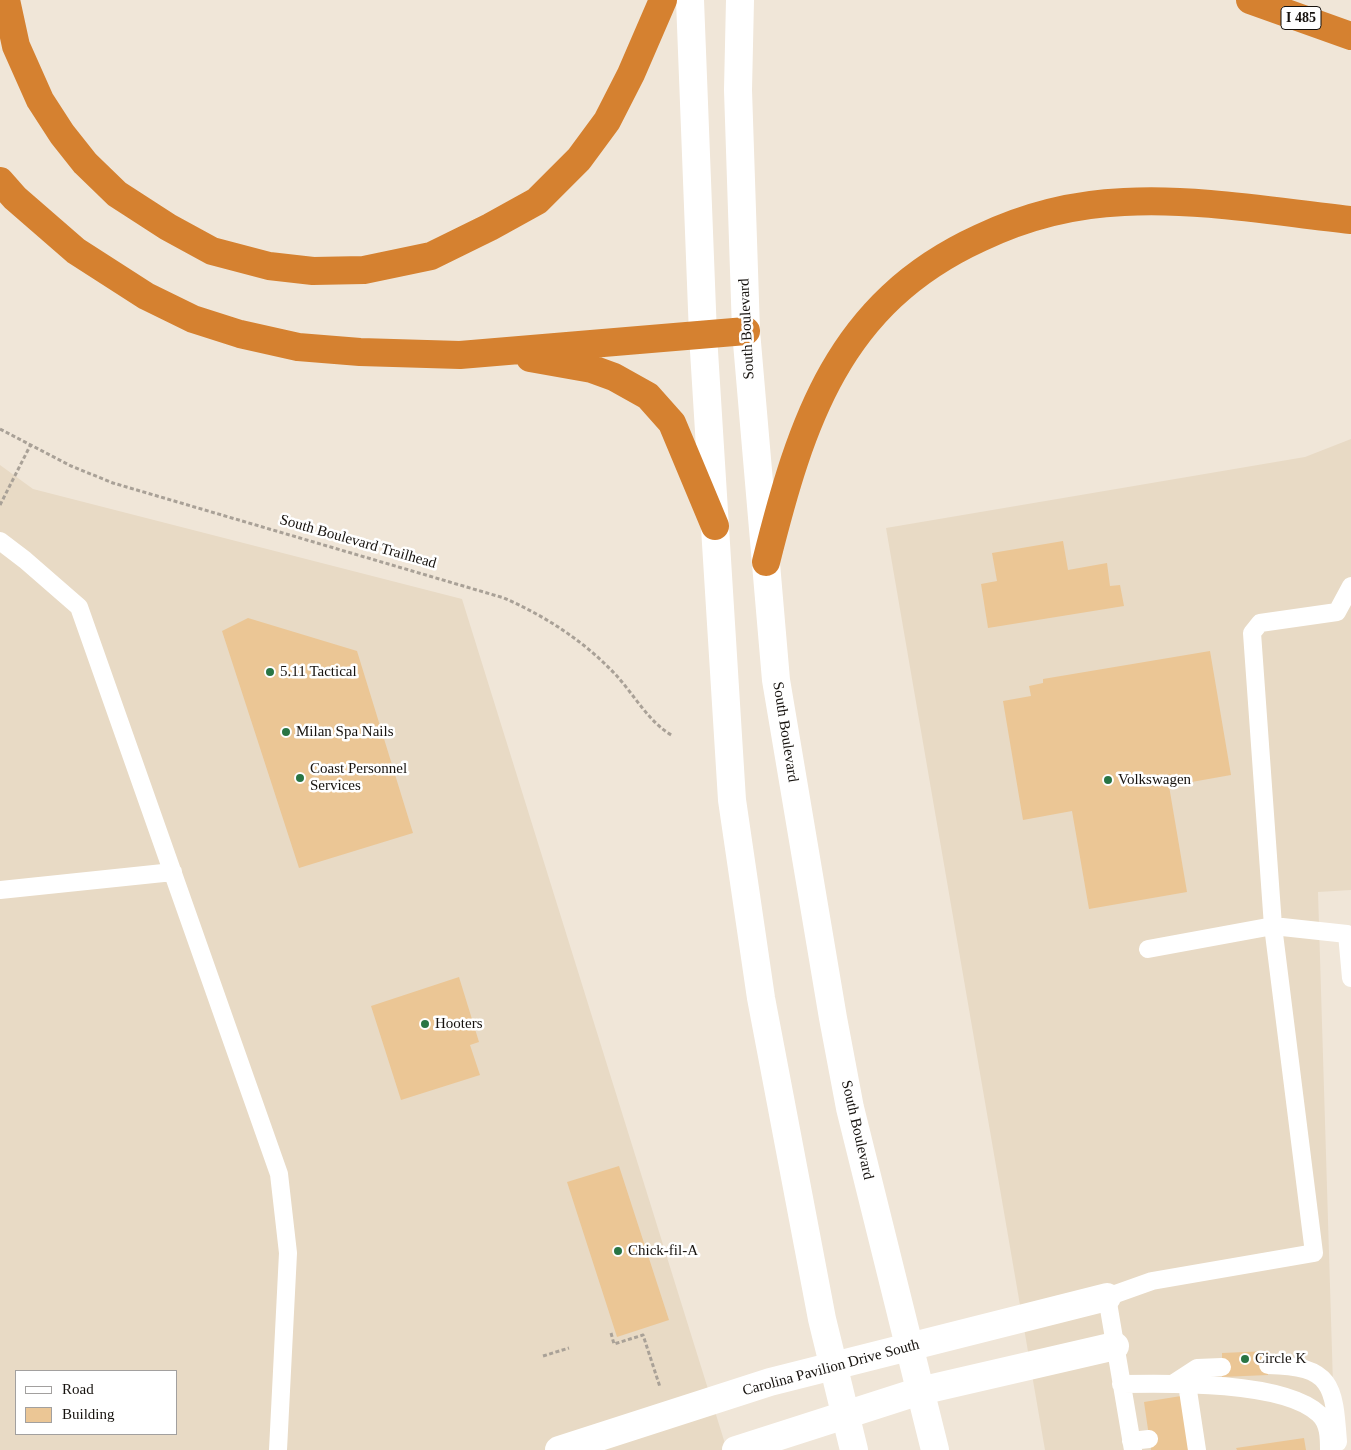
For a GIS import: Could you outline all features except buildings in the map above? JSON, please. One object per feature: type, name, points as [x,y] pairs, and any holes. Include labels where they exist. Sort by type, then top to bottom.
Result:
[{"type":"highway","points":[[6,0],[16,46],[40,100],[62,134],[85,163],[117,194],[168,227],[212,251],[269,266],[313,271],[364,270],[431,256],[490,227],[536,201],[579,159],[607,121],[632,74],[663,0]]},
{"type":"highway","name":"I 485","points":[[1250,0],[1351,36]]},
{"type":"highway","points":[[0,181],[15,198],[76,251],[146,296],[194,319],[240,334],[298,347],[360,352],[460,355],[746,331]]},
{"type":"highway","points":[[766,562],[783,494],[798,448],[835,367],[858,331],[878,307],[909,280],[955,249],[1002,227],[1053,211],[1123,202],[1194,202],[1351,220]]},
{"type":"highway","points":[[494,352],[592,369],[642,391],[658,405],[672,423],[715,526]]},
{"type":"main road","points":[[690,0],[703,335],[732,800],[761,998],[822,1319],[854,1450]]},
{"type":"main road","name":"South Boulevard","points":[[740,0],[738,90],[746,331],[776,680],[834,1027],[850,1108],[935,1450]]},
{"type":"main road","name":"Carolina Pavilion Drive South","points":[[559,1450],[770,1382],[1106,1297]]},
{"type":"main road","points":[[736,1450],[920,1391],[1114,1346]]},
{"type":"lane","points":[[0,541],[25,560],[79,608],[280,1174],[288,1253],[278,1450]]},
{"type":"lane","points":[[1149,1439],[1132,1446],[1106,1297],[1152,1281],[1314,1252],[1273,926],[1252,633],[1260,624],[1337,612],[1351,586]]},
{"type":"lane","points":[[0,890],[174,872]]},
{"type":"lane","points":[[1148,949],[1273,926],[1347,934],[1351,978]]},
{"type":"lane","points":[[1268,1365],[1292,1366],[1318,1374],[1330,1387],[1335,1406],[1337,1450]]},
{"type":"lane","points":[[1181,1383],[1197,1368],[1222,1367]]},
{"type":"lane","points":[[1121,1384],[1181,1383],[1249,1390],[1300,1400],[1320,1415],[1328,1430],[1329,1450]]},
{"type":"lane","points":[[1181,1383],[1191,1433],[1197,1450]]},
{"type":"path","name":"South Boulevard Trailhead","points":[[0,429],[30,446],[113,483],[162,499],[445,579],[511,601],[546,620],[590,651],[615,674],[659,727],[673,736]]},
{"type":"path","points":[[0,504],[30,446]]},
{"type":"path","points":[[611,1333],[614,1344],[643,1335],[662,1393]]},
{"type":"path","points":[[543,1356],[569,1348]]},
{"type":"shaded area","points":[[1351,439],[1351,890],[1318,892],[1335,1450],[1045,1450],[886,528],[1305,457]]},
{"type":"shaded area","points":[[0,465],[33,489],[462,599],[727,1450],[0,1450]]},
{"type":"place","name":"5.11 Tactical","points":[[270,672]]},
{"type":"place","name":"Milan Spa Nails","points":[[286,732]]},
{"type":"place","name":"Coast Personnel Services","points":[[300,778]]},
{"type":"place","name":"Volkswagen","points":[[1108,780]]},
{"type":"place","name":"Hooters","points":[[425,1024]]},
{"type":"place","name":"Chick-fil-A","points":[[618,1251]]},
{"type":"place","name":"Circle K","points":[[1245,1359]]}]
